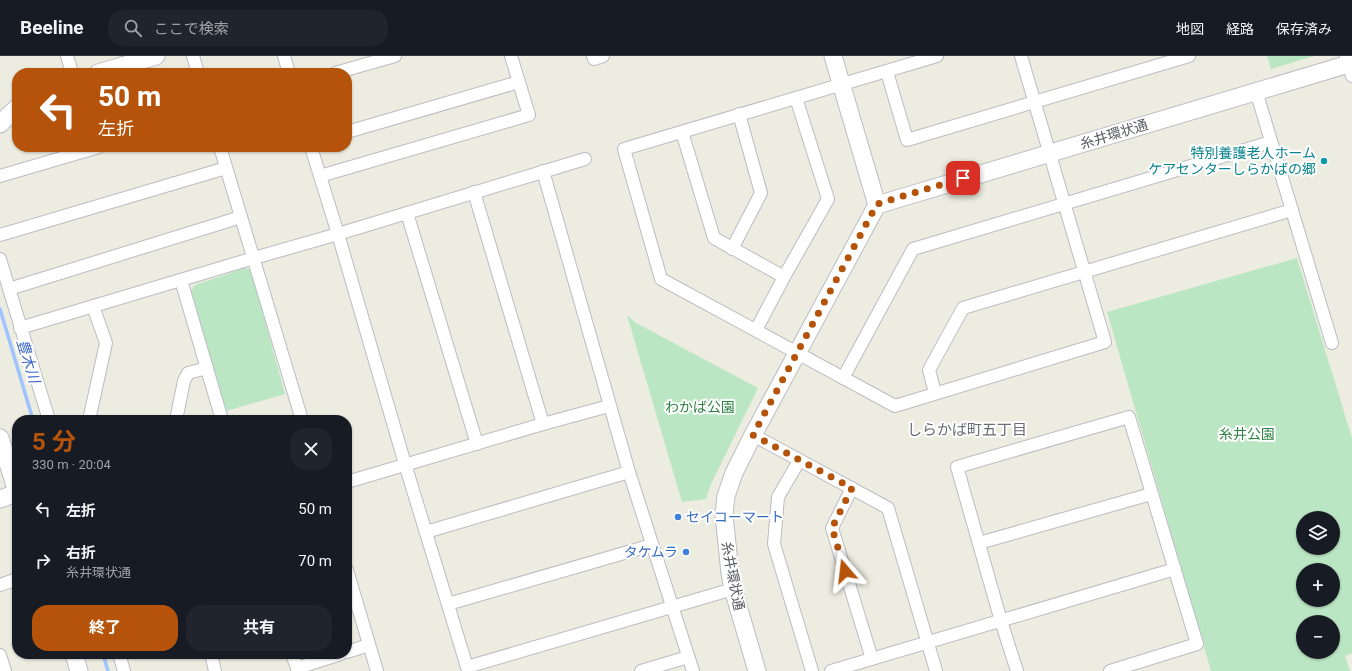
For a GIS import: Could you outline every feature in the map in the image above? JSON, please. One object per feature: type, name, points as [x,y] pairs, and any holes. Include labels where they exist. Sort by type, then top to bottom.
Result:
[{"type":"street","points":[[67,56],[71,68]]},
{"type":"street","points":[[115,68],[156,56]]},
{"type":"street","points":[[193,56],[197,68]]},
{"type":"street","points":[[284,56],[288,68]]},
{"type":"street","points":[[352,68],[395,56]]},
{"type":"street","points":[[320,176],[529,115],[511,56]]},
{"type":"street","points":[[593,56],[594,59],[603,56]]},
{"type":"street","points":[[833,56],[877,204]]},
{"type":"street","points":[[937,56],[624,149],[661,279],[895,406],[935,392],[1105,342],[1021,56]]},
{"type":"street","points":[[887,72],[907,140],[1189,56]]},
{"type":"street","name":"糸井環状通","points":[[757,671],[733,589],[730,573],[724,515],[726,496],[734,473],[753,435],[877,204],[1256,91],[1350,65]]},
{"type":"street","points":[[352,131],[519,82]]},
{"type":"street","points":[[1256,91],[1332,343]]},
{"type":"street","points":[[756,330],[828,199],[796,98]]},
{"type":"street","points":[[0,124],[12,112]]},
{"type":"street","points":[[732,249],[761,194],[739,114]]},
{"type":"street","points":[[682,132],[714,238],[784,277]]},
{"type":"street","points":[[843,378],[913,249],[1271,142]]},
{"type":"street","points":[[0,176],[82,152]]},
{"type":"street","points":[[221,152],[301,415]]},
{"type":"street","points":[[312,152],[338,234],[405,464],[468,667],[733,589]]},
{"type":"street","points":[[20,328],[338,234],[585,158]]},
{"type":"street","points":[[0,235],[226,168]]},
{"type":"street","points":[[543,171],[609,406],[692,671]]},
{"type":"street","points":[[474,192],[543,424]]},
{"type":"street","points":[[935,392],[928,370],[962,308],[1292,210]]},
{"type":"street","points":[[407,213],[477,444]]},
{"type":"street","points":[[9,289],[241,218]]},
{"type":"street","points":[[0,259],[47,415]]},
{"type":"street","points":[[181,280],[221,415]]},
{"type":"street","points":[[90,415],[106,344],[93,306]]},
{"type":"street","points":[[177,415],[184,381],[188,373],[207,368]]},
{"type":"street","points":[[352,480],[609,406]]},
{"type":"street","points":[[1017,671],[1001,621],[957,467],[1129,417],[1197,644],[1110,671]]},
{"type":"street","points":[[753,435],[888,508],[936,671]]},
{"type":"street","points":[[0,438],[12,477]]},
{"type":"street","points":[[799,461],[778,497],[774,544],[812,671]]},
{"type":"street","points":[[426,532],[629,472]]},
{"type":"street","points":[[852,488],[832,528],[872,659]]},
{"type":"street","points":[[979,544],[1151,494]]},
{"type":"street","points":[[0,499],[12,495]]},
{"type":"street","points":[[448,604],[652,545]]},
{"type":"street","points":[[831,671],[1175,569]]},
{"type":"street","points":[[0,584],[12,581]]},
{"type":"street","points":[[352,587],[377,671]]},
{"type":"street","points":[[352,650],[369,645]]},
{"type":"street","points":[[0,655],[5,671]]},
{"type":"street","points":[[641,671],[688,657]]},
{"type":"street","points":[[75,659],[79,671]]},
{"type":"street","points":[[120,659],[124,671]]},
{"type":"street","points":[[212,659],[216,671]]},
{"type":"street","points":[[294,659],[297,669],[326,659]]},
{"type":"green space","points":[[1267,56],[1314,56],[1271,69]]},
{"type":"green space","name":"糸井公園","points":[[1297,258],[1352,438],[1352,653],[1345,656],[1350,671],[1211,671],[1107,312]]},
{"type":"green space","points":[[245,268],[251,270],[285,394],[226,411],[191,290],[195,285]]},
{"type":"green space","name":"わかば公園","points":[[627,315],[636,323],[758,388],[711,484],[706,499],[682,502]]},
{"type":"waterway","name":"豊木川","points":[[0,309],[32,415]]},
{"type":"waterway","name":"豊木川","points":[[104,659],[108,671]]},
{"type":"place","name":"特別養護老人ホーム ケアセンターしらかばの郷","points":[[1324,161]]},
{"type":"place","name":"セイコーマート","points":[[678,517]]},
{"type":"place","name":"タケムラ","points":[[686,552]]},
{"type":"district","name":"しらかば町五丁目","points":[[967,430]]},
{"type":"route","points":[[845,571],[832,528],[852,488],[799,461],[753,435],[877,204],[963,178]]}]
